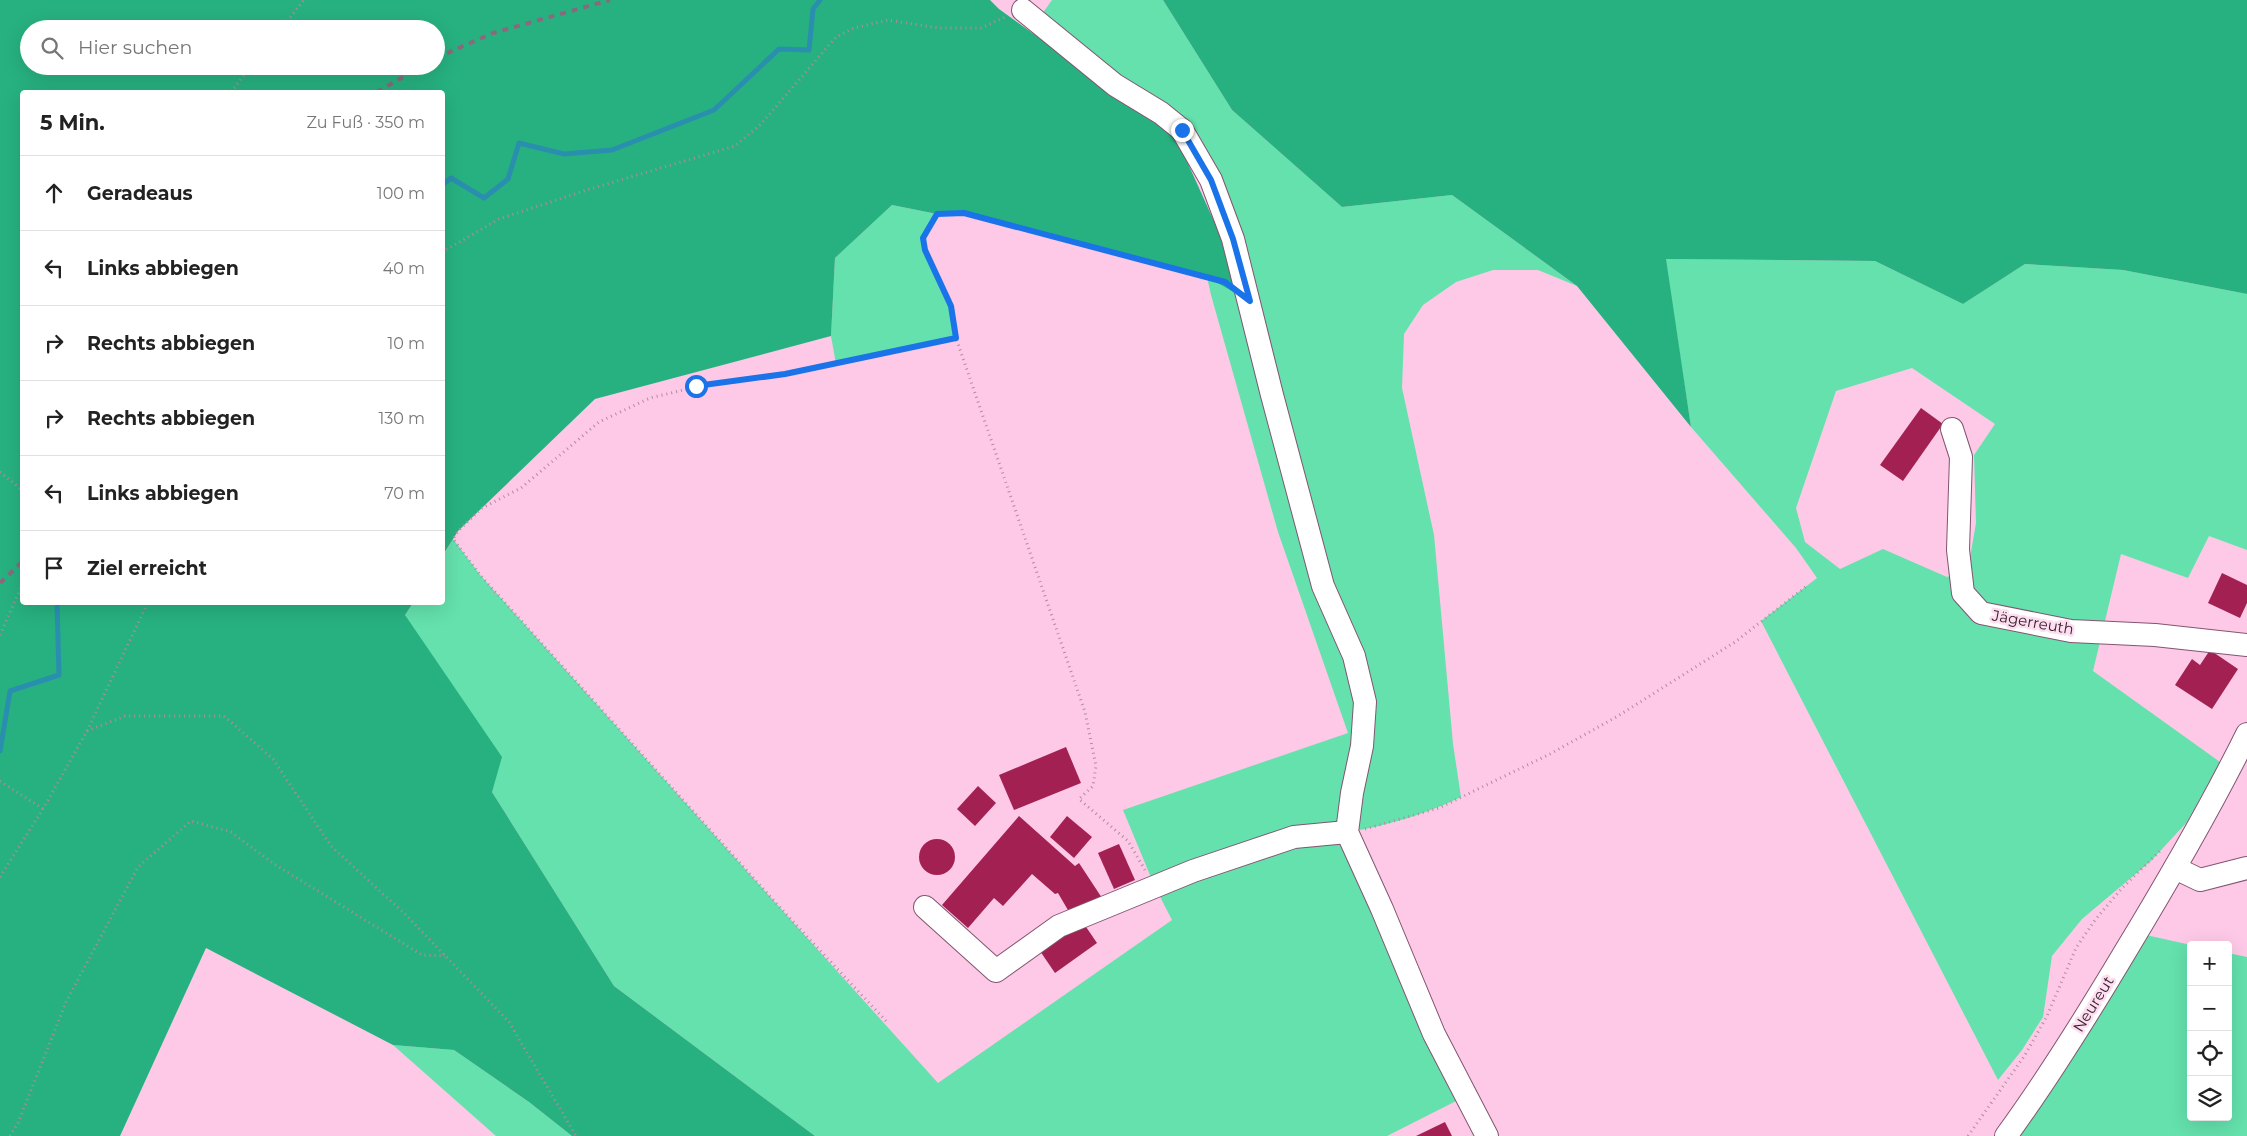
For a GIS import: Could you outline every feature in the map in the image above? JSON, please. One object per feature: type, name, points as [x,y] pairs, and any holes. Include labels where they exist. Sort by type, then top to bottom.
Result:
[{"type":"street","points":[[1023,10],[1116,84],[1161,113],[1182,130],[1211,180],[1233,239],[1323,586],[1354,656],[1365,702],[1362,746],[1352,793],[1347,832],[1382,909],[1434,1034],[1487,1136]]},
{"type":"street","name":"Jägerreuth","points":[[1952,429],[1961,457],[1958,550],[1963,594],[1981,613],[2071,630],[2155,635],[2247,645]]},
{"type":"street","name":"Neureut","points":[[2006,1136],[2089,1012],[2175,868],[2247,734]]},
{"type":"street","points":[[925,907],[996,971],[1058,926],[1193,871],[1294,837],[1347,832]]},
{"type":"street","points":[[2175,868],[2200,880],[2247,868]]},
{"type":"path","points":[[288,20],[304,0]]},
{"type":"path","points":[[445,250],[499,219],[587,190],[736,146],[762,124],[836,37],[854,28],[888,20],[938,28],[981,28],[1023,10]]},
{"type":"path","points":[[233,90],[244,75]]},
{"type":"path","points":[[1155,887],[1128,841],[1079,799],[1092,786],[1096,766],[1085,712],[956,338],[951,306],[925,250],[923,238],[937,214],[964,213],[1225,282],[1250,301]]},
{"type":"path","points":[[886,1021],[779,906],[494,591],[454,539],[458,531],[482,508],[521,488],[599,422],[650,398],[696,386],[785,374],[956,338]]},
{"type":"path","points":[[0,472],[20,488]]},
{"type":"path","points":[[1347,832],[1366,829],[1439,808],[1550,754],[1618,716],[1735,642],[1808,585]]},
{"type":"path","points":[[0,635],[20,590]]},
{"type":"path","points":[[0,877],[43,810],[88,731],[147,605]]},
{"type":"path","points":[[88,731],[125,716],[224,716],[273,759],[331,846],[405,914],[509,1022],[576,1136]]},
{"type":"path","points":[[0,781],[43,810]]},
{"type":"path","points":[[10,1136],[18,1123],[66,1002],[138,867],[191,821],[232,832],[274,864],[422,955],[445,956]]},
{"type":"path","points":[[1968,1136],[2025,1055],[2047,1016],[2076,948],[2095,920],[2123,887],[2151,862],[2164,847]]},
{"type":"green space","points":[[0,0],[990,0],[999,9],[1176,137],[1250,301],[1207,277],[964,213],[937,214],[892,205],[835,258],[831,336],[595,399],[458,531],[445,552],[445,90],[20,90],[20,605],[412,605],[405,615],[502,757],[492,792],[614,986],[815,1136],[572,1136],[529,1102],[454,1050],[393,1045],[206,948],[120,1136],[0,1136]]},
{"type":"green space","points":[[1052,0],[1163,0],[1232,110],[1342,207],[1452,195],[1577,286],[1538,270],[1493,270],[1456,282],[1423,305],[1404,334],[1402,388],[1434,535],[1453,744],[1461,797],[1406,819],[1348,832],[1466,1096],[1387,1136],[815,1136],[614,986],[492,792],[405,615],[412,605],[445,605],[445,553],[453,539],[481,576],[938,1083],[1172,920],[1155,887],[1123,810],[1348,733],[1278,532],[1211,295],[1207,277],[1225,282],[1211,180],[1037,21]]},
{"type":"green space","points":[[1163,0],[2247,0],[2247,294],[2123,270],[2025,264],[1963,304],[1875,261],[1666,259],[1691,427],[1577,286],[1452,195],[1342,207],[1232,110]]},
{"type":"green space","points":[[892,205],[937,214],[923,238],[925,250],[951,306],[956,338],[836,364],[831,336],[835,258]]},
{"type":"green space","points":[[1665,259],[1875,261],[1963,304],[2025,264],[2123,270],[2247,294],[2247,550],[2209,536],[2188,578],[2121,554],[2093,671],[2220,762],[2187,822],[2151,861],[2082,919],[2052,956],[2043,1017],[2022,1050],[1998,1080],[1761,621],[1817,578],[1796,548],[1691,427]],"holes":[[[1912,368],[1995,424],[1974,455],[1976,523],[1968,569],[1947,577],[1883,549],[1840,569],[1805,542],[1796,508],[1836,391]]]},
{"type":"green space","points":[[2146,935],[2187,944],[2187,1121],[2232,1121],[2232,954],[2247,957],[2247,1136],[2006,1136]]},
{"type":"green space","points":[[393,1045],[454,1050],[529,1102],[572,1136],[496,1136]]},
{"type":"building","points":[[1921,408],[1943,424],[1903,481],[1880,465]]},
{"type":"building","points":[[2222,573],[2247,585],[2247,603],[2240,618],[2208,603]]},
{"type":"building","points":[[2210,650],[2238,669],[2212,709],[2175,685],[2192,659],[2200,665]]},
{"type":"building","points":[[1066,747],[1081,783],[1014,810],[999,775]]},
{"type":"building","points":[[978,786],[996,803],[975,826],[957,809]]},
{"type":"building","points":[[1019,816],[1075,866],[1079,863],[1102,898],[1072,917],[1058,893],[1055,894],[1032,874],[1003,906],[994,898],[968,928],[942,905]]},
{"type":"building","points":[[1067,816],[1092,837],[1074,858],[1050,837]]},
{"type":"building","points":[[937,839],[944,840],[950,844],[954,850],[954,864],[950,870],[944,874],[937,875],[930,874],[924,870],[920,864],[919,857],[920,850],[924,844],[930,840]]},
{"type":"building","points":[[1119,844],[1135,880],[1114,889],[1098,853]]},
{"type":"building","points":[[1082,921],[1097,943],[1055,973],[1040,951]]},
{"type":"building","points":[[1445,1122],[1452,1136],[1416,1136]]},
{"type":"waterway","points":[[445,183],[451,178],[484,198],[508,179],[519,143],[564,154],[612,150],[714,110],[779,49],[809,50],[813,9],[820,0]]},
{"type":"waterway","points":[[0,751],[10,691],[59,675],[57,605]]},
{"type":"railway","points":[[445,54],[493,33],[610,0]]},
{"type":"railway","points":[[380,90],[406,75]]},
{"type":"railway","points":[[0,583],[20,564]]},
{"type":"route","points":[[696,386],[785,374],[956,338],[951,306],[925,250],[923,238],[937,214],[964,213],[1225,282],[1250,301],[1233,239],[1211,180],[1182,130]]}]
